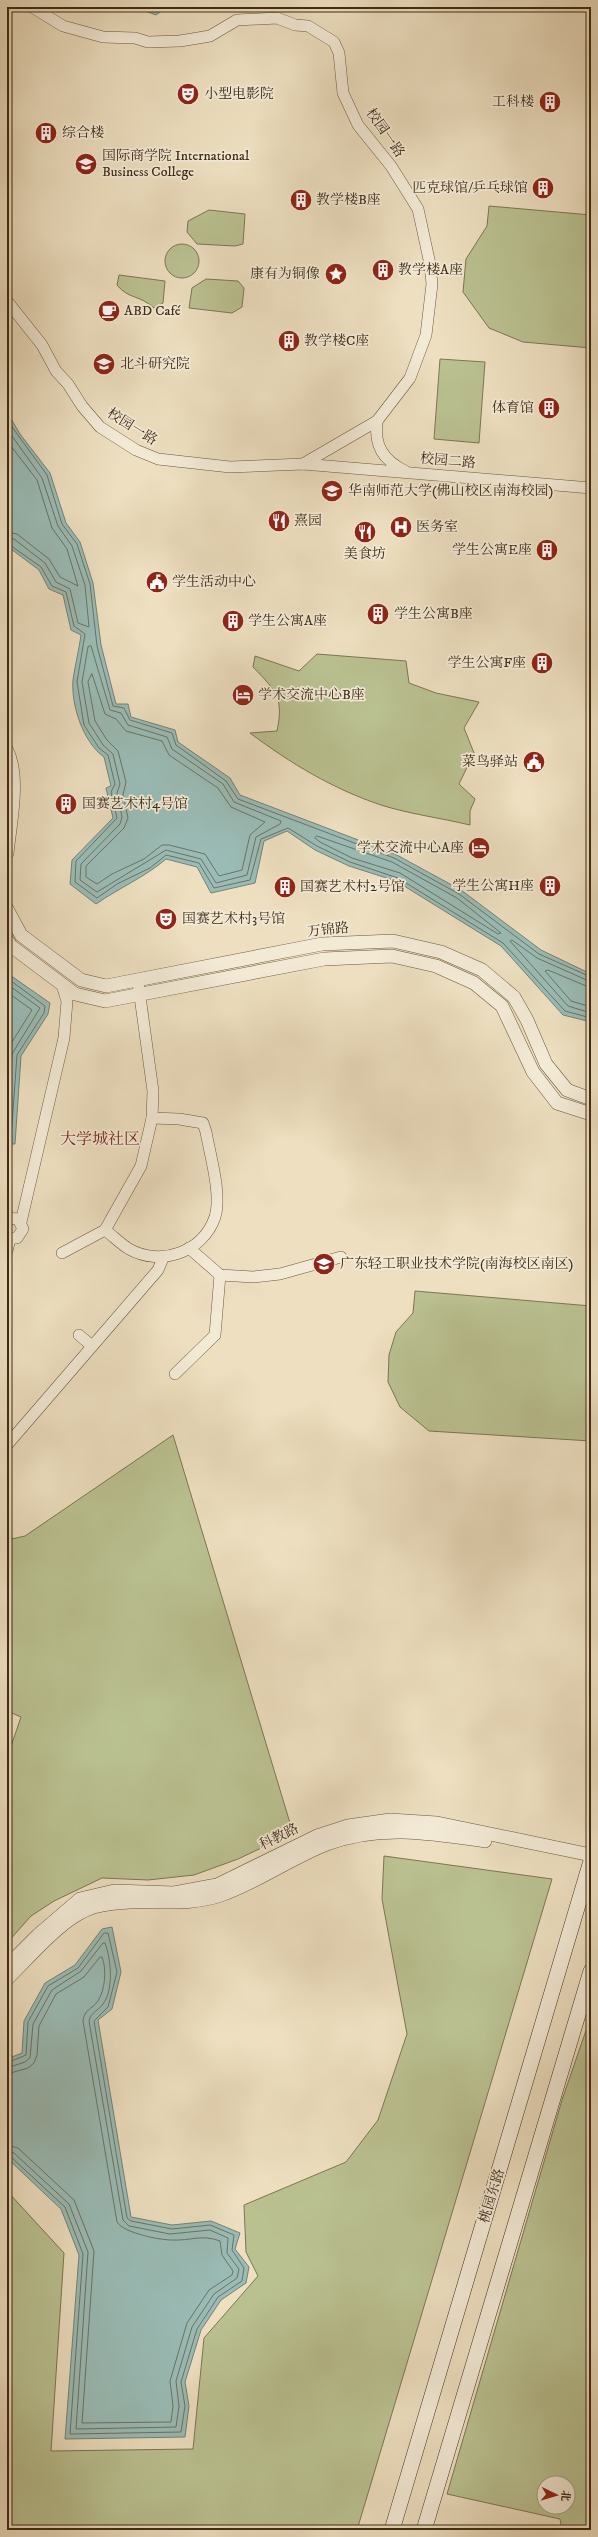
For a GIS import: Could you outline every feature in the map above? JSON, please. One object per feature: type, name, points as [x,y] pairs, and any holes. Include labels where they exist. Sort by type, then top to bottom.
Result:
[{"type":"main road","name":"桃园东路","points":[[392,2530],[591,1862]]},
{"type":"main road","points":[[424,2530],[591,1971]]},
{"type":"street","name":"校园一路","points":[[32,7],[63,26],[103,37],[135,38],[148,42],[180,41],[210,36],[237,20],[278,18],[295,25],[308,26],[334,42],[339,54],[343,93],[358,125],[391,166],[418,209],[430,264],[432,284],[429,313],[421,350],[410,378],[377,421]]},
{"type":"street","name":"校园一路","points":[[8,304],[42,345],[56,371],[68,384],[82,406],[100,427],[136,450],[158,460],[230,467],[303,464]]},
{"type":"street","points":[[303,464],[377,421]]},
{"type":"street","points":[[377,421],[375,437],[380,449],[395,466],[409,473]]},
{"type":"street","name":"校园二路","points":[[303,464],[591,488]]},
{"type":"street","points":[[7,751],[12,761],[12,794],[7,853]]},
{"type":"street","name":"万锦路","points":[[7,909],[22,935],[81,980],[106,986],[138,982],[322,944],[393,941],[441,952],[482,970],[514,996],[527,1020],[546,1064],[566,1090],[591,1099]]},
{"type":"street","name":"万锦路","points":[[7,940],[11,946],[75,994],[105,1001],[141,996],[324,959],[392,956],[436,966],[474,983],[502,1006],[533,1072],[558,1103],[591,1114]]},
{"type":"street","points":[[62,1253],[105,1230],[141,1166],[152,1118],[153,1091],[138,982]]},
{"type":"street","points":[[7,1251],[8,1239],[20,1236],[23,1229],[21,1222],[64,1038],[67,1001],[62,985]]},
{"type":"street","points":[[105,1230],[130,1250],[163,1258],[189,1248],[202,1240],[215,1217],[217,1197],[206,1132],[203,1124],[179,1119],[152,1118]]},
{"type":"street","points":[[7,1218],[15,1217],[21,1222]]},
{"type":"street","points":[[189,1248],[220,1275],[253,1277],[280,1274],[341,1257]]},
{"type":"street","points":[[7,1445],[158,1270],[163,1258]]},
{"type":"street","points":[[176,1374],[215,1336],[220,1275]]},
{"type":"street","points":[[79,1335],[92,1346]]},
{"type":"street","name":"科教路","points":[[7,1966],[38,1934],[80,1899],[114,1891],[174,1893],[217,1885],[318,1836],[348,1826],[390,1820],[437,1823],[591,1855]]},
{"type":"street","name":"科教路","points":[[7,1979],[59,1929],[76,1915],[97,1906],[128,1902],[187,1902],[221,1895],[326,1844],[356,1834],[395,1830],[436,1833],[554,1853],[591,1862]]},
{"type":"green space","points":[[489,206],[591,215],[591,348],[523,342],[489,328],[463,292],[466,259],[487,226]]},
{"type":"green space","points":[[209,210],[245,214],[243,244],[235,246],[197,244],[187,232],[188,221]]},
{"type":"green space","points":[[185,244],[194,249],[198,254],[198,268],[194,273],[189,277],[179,278],[175,277],[166,268],[165,258],[166,254],[175,245]]},
{"type":"green space","points":[[119,275],[165,281],[163,303],[154,308],[144,301],[125,293],[117,285]]},
{"type":"green space","points":[[206,279],[238,281],[244,288],[242,307],[232,313],[189,308],[192,288]]},
{"type":"green space","points":[[440,359],[485,362],[479,443],[434,439]]},
{"type":"green space","points":[[317,654],[406,661],[409,683],[436,693],[479,702],[464,728],[474,753],[459,784],[475,799],[470,811],[470,825],[403,811],[363,799],[296,765],[250,733],[277,731],[279,720],[279,703],[273,689],[253,667],[255,656],[299,671]]},
{"type":"green space","points":[[415,1291],[591,1306],[591,1441],[429,1431],[400,1407],[388,1382],[389,1355],[396,1332],[413,1313]]},
{"type":"green space","points":[[173,1435],[293,1833],[238,1859],[194,1875],[148,1880],[102,1878],[54,1901],[31,1916],[7,1943],[7,1758],[21,1717],[7,1711],[7,1540],[25,1536]]},
{"type":"green space","points":[[384,1856],[552,1879],[357,2530],[7,2530],[7,2191],[64,2253],[51,2451],[193,2449],[204,2338],[258,2276],[246,2252],[244,2205],[346,2162],[378,2120],[407,2034],[382,1899]]},
{"type":"green space","points":[[591,2016],[591,2530],[562,2530],[560,2519],[542,2515],[576,2515],[576,2475],[536,2475],[536,2514],[447,2494],[562,2100]]},
{"type":"water","points":[[135,7],[167,7],[156,15]]},
{"type":"water","points":[[7,412],[20,434],[50,473],[66,523],[80,542],[93,583],[101,645],[116,704],[128,704],[131,717],[175,730],[178,742],[230,778],[240,795],[395,854],[461,890],[541,950],[591,974],[591,1022],[563,1015],[501,946],[396,881],[349,866],[315,850],[287,831],[264,841],[255,883],[211,893],[197,867],[166,859],[96,904],[70,884],[72,860],[113,818],[106,788],[111,786],[104,757],[84,733],[76,711],[73,680],[81,635],[71,630],[63,595],[49,589],[39,570],[7,546]]},
{"type":"water","points":[[7,973],[50,1003],[48,1014],[21,1056],[15,1144],[7,1144]]},
{"type":"water","points":[[112,1927],[121,1972],[112,2009],[98,2020],[131,2217],[172,2225],[211,2221],[240,2233],[235,2249],[249,2267],[246,2283],[221,2300],[201,2330],[185,2382],[189,2406],[185,2437],[65,2439],[79,2255],[61,2209],[7,2158],[7,2059],[22,2053],[24,2021],[45,1983],[75,1965],[102,1929]]},
{"type":"place","name":"小型电影院","points":[[188,94]]},
{"type":"place","name":"工科楼","points":[[550,102]]},
{"type":"place","name":"综合楼","points":[[46,133]]},
{"type":"place","name":"国际商学院 International Business College","points":[[86,164]]},
{"type":"place","name":"匹克球馆/乒乓球馆","points":[[543,188]]},
{"type":"place","name":"教学楼B座","points":[[301,200]]},
{"type":"place","name":"教学楼A座","points":[[383,270]]},
{"type":"place","name":"康有为铜像","points":[[336,274]]},
{"type":"place","name":"ABD Café","points":[[109,311]]},
{"type":"place","name":"教学楼C座","points":[[289,341]]},
{"type":"place","name":"北斗研究院","points":[[104,364]]},
{"type":"place","name":"体育馆","points":[[549,408]]},
{"type":"place","name":"华南师范大学(佛山校区南海校园)","points":[[332,491]]},
{"type":"place","name":"熹园","points":[[279,521]]},
{"type":"place","name":"医务室","points":[[401,527]]},
{"type":"place","name":"美食坊","points":[[365,532]]},
{"type":"place","name":"学生公寓E座","points":[[547,550]]},
{"type":"place","name":"学生活动中心","points":[[157,582]]},
{"type":"place","name":"学生公寓B座","points":[[378,614]]},
{"type":"place","name":"学生公寓A座","points":[[233,621]]},
{"type":"place","name":"学生公寓F座","points":[[542,663]]},
{"type":"place","name":"学术交流中心B座","points":[[243,695]]},
{"type":"place","name":"菜鸟驿站","points":[[534,762]]},
{"type":"place","name":"国赛艺术村4号馆","points":[[66,804]]},
{"type":"place","name":"学术交流中心A座","points":[[479,848]]},
{"type":"place","name":"学生公寓H座","points":[[550,886]]},
{"type":"place","name":"国赛艺术村2号馆","points":[[285,887]]},
{"type":"place","name":"国赛艺术村3号馆","points":[[166,919]]},
{"type":"place","name":"广东轻工职业技术学院(南海校区南区)","points":[[324,1264]]},
{"type":"district","name":"大学城社区","points":[[100,1139]]}]
